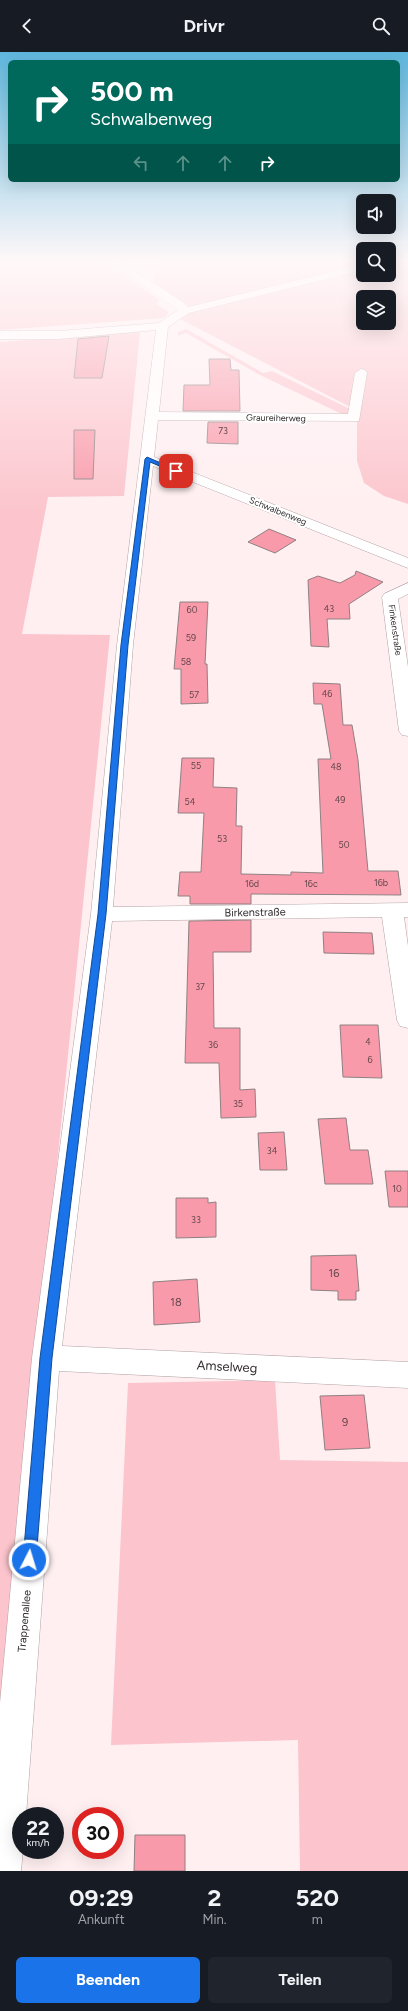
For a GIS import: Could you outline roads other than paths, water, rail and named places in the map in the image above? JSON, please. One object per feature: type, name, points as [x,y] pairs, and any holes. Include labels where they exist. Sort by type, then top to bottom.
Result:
[{"type":"street","name":"Trappenallee","points":[[3,1871],[46,1358],[102,914],[125,645],[160,346]]},
{"type":"street","name":"Graureiherweg","points":[[152,416],[354,418],[361,373]]},
{"type":"street","name":"Schwalbenweg","points":[[147,459],[408,563]]},
{"type":"street","name":"Finkenstraße","points":[[408,588],[390,597],[408,731]]},
{"type":"street","name":"Birkenstraße","points":[[102,914],[400,911]]},
{"type":"street","points":[[400,911],[408,1020]]},
{"type":"street","name":"Amselweg","points":[[46,1358],[408,1375]]}]
